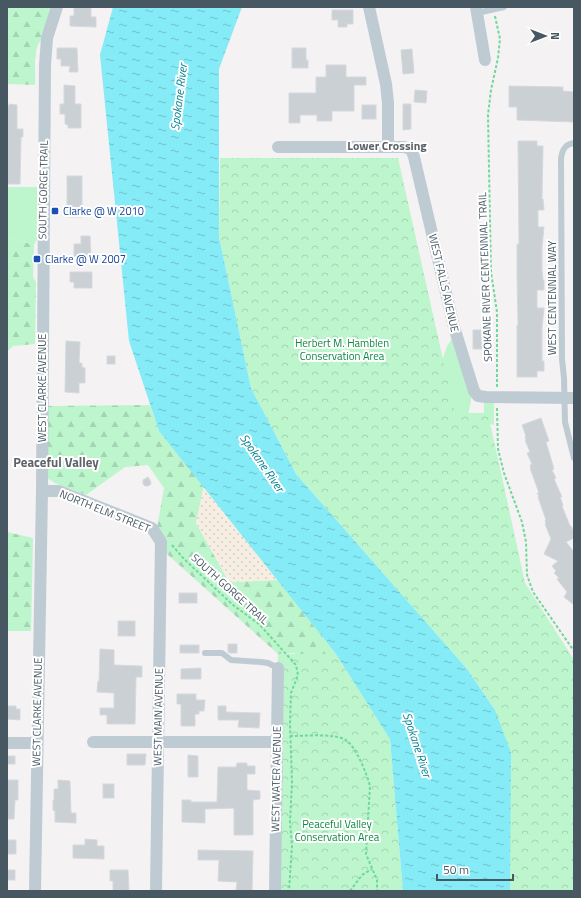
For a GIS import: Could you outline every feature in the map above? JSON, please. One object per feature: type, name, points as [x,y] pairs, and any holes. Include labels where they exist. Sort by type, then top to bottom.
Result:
[{"type":"street","name":"WEST CLARKE AVENUE","points":[[35,891],[42,490],[45,65],[47,38],[57,7]]},
{"type":"street","points":[[278,147],[388,147],[387,89],[369,7]]},
{"type":"street","points":[[476,10],[485,60]]},
{"type":"street","name":"WEST FALLS AVENUE","points":[[388,147],[406,147],[411,149],[454,327],[472,386],[478,396],[497,397]]},
{"type":"street","points":[[497,397],[569,398]]},
{"type":"street","name":"NORTH ELM STREET","points":[[42,490],[59,491],[152,528],[166,543]]},
{"type":"street","name":"WEST MAIN AVENUE","points":[[156,891],[158,742],[166,543]]},
{"type":"street","name":"WEST WATER AVENUE","points":[[275,891],[278,668]]},
{"type":"street","points":[[93,742],[277,742]]},
{"type":"street","points":[[7,743],[37,743]]},
{"type":"lane","points":[[476,10],[504,7]]},
{"type":"lane","name":"WEST CENTENNIAL WAY","points":[[574,143],[564,148],[561,159],[562,349],[564,378],[569,398],[565,422],[574,458]]},
{"type":"lane","points":[[205,653],[222,653],[231,660],[268,663],[278,668]]},
{"type":"path","name":"SPOKANE RIVER CENTENNIAL TRAIL","points":[[494,9],[500,39],[488,115],[491,272],[497,312],[498,449],[504,473],[522,522],[526,542],[527,575],[534,592],[574,651]]},
{"type":"path","name":"SOUTH GORGE TRAIL","points":[[166,543],[233,605],[259,624],[296,665],[298,674],[291,693],[290,736],[292,782],[290,822],[292,846],[289,891]]},
{"type":"path","points":[[290,736],[335,736],[346,740],[356,753],[367,775],[370,786],[366,854],[377,880],[377,891]]},
{"type":"path","points":[[350,891],[362,875],[372,869]]},
{"type":"green space","points":[[7,7],[53,7],[42,39],[37,48],[35,60],[35,85],[7,84]]},
{"type":"green space","name":"Herbert M. Hamblen Conservation Area","points":[[220,158],[398,158],[455,413],[488,413],[525,583],[574,660],[574,891],[510,891],[510,837],[495,710],[467,669],[296,474],[251,388],[219,237]]},
{"type":"green space","points":[[7,187],[37,187],[37,239],[34,245],[7,237]]},
{"type":"green space","points":[[7,237],[34,245],[33,277],[36,282],[35,344],[13,346],[7,352]]},
{"type":"green space","points":[[454,336],[472,395],[465,431],[468,454],[440,368],[447,346]]},
{"type":"green space","points":[[484,402],[494,402],[494,425],[487,423],[484,416]]},
{"type":"green space","points":[[150,405],[159,431],[204,486],[196,523],[229,582],[278,580],[336,654],[390,739],[312,694],[295,653],[278,654],[167,554],[164,542],[157,528],[164,488],[148,465],[125,467],[86,495],[55,483],[47,478],[46,406]]},
{"type":"green space","points":[[7,532],[33,538],[31,631],[7,631]]},
{"type":"green space","name":"Peaceful Valley Conservation Area","points":[[278,654],[336,654],[390,739],[403,891],[275,891]]},
{"type":"sand","points":[[204,486],[278,580],[230,582],[196,523]]},
{"type":"water","name":"Spokane River","points":[[113,7],[242,7],[219,69],[219,237],[251,388],[296,474],[467,669],[495,710],[511,753],[510,891],[403,891],[390,739],[336,654],[159,431],[129,341],[100,55]]},
{"type":"building","points":[[74,7],[91,7],[91,17],[96,17],[96,27],[70,26],[70,16],[74,16]]},
{"type":"building","points":[[332,10],[353,10],[353,24],[347,24],[347,27],[338,27],[338,20],[332,20]]},
{"type":"building","points":[[57,48],[77,48],[78,72],[69,72],[70,66],[61,66],[61,59],[57,59]]},
{"type":"building","points":[[292,48],[306,48],[308,68],[292,68]]},
{"type":"building","points":[[412,49],[414,73],[403,74],[401,50]]},
{"type":"building","points":[[326,65],[346,65],[346,77],[366,77],[366,85],[354,85],[354,111],[332,111],[332,121],[317,121],[317,115],[300,115],[300,123],[289,123],[289,93],[316,93],[316,77],[326,77]]},
{"type":"building","points":[[64,85],[75,86],[75,104],[81,104],[81,128],[68,128],[68,125],[65,124],[65,114],[60,114],[60,104],[64,104]]},
{"type":"building","points":[[509,86],[563,87],[563,91],[574,92],[574,122],[517,120],[517,107],[509,107]]},
{"type":"building","points":[[415,90],[427,91],[426,103],[414,102]]},
{"type":"building","points":[[9,104],[17,105],[17,129],[23,129],[23,137],[21,137],[20,184],[7,184],[7,106],[9,106]]},
{"type":"building","points":[[403,104],[411,104],[411,129],[403,130]]},
{"type":"building","points":[[362,105],[376,105],[376,119],[362,119]]},
{"type":"building","points":[[518,141],[537,141],[537,146],[543,146],[542,199],[544,210],[538,210],[538,227],[544,227],[542,270],[544,290],[537,290],[537,308],[544,308],[542,328],[542,361],[544,361],[544,371],[537,371],[537,377],[517,377],[517,244],[519,244]]},
{"type":"building","points":[[67,176],[82,176],[82,217],[67,217]]},
{"type":"building","points":[[81,236],[90,236],[91,257],[74,257],[74,244],[81,244]]},
{"type":"building","points":[[70,272],[92,272],[92,288],[74,288],[74,282],[70,282]]},
{"type":"building","points":[[473,330],[481,330],[482,349],[473,349]]},
{"type":"building","points":[[66,341],[80,342],[79,363],[82,363],[82,367],[85,368],[85,383],[79,383],[79,393],[65,392]]},
{"type":"building","points":[[107,356],[115,356],[115,364],[107,364]]},
{"type":"building","points":[[541,418],[549,441],[546,442],[554,469],[552,470],[556,478],[554,479],[562,497],[560,497],[562,506],[574,532],[574,538],[566,542],[574,552],[574,605],[564,597],[567,592],[557,579],[559,578],[554,573],[556,571],[552,566],[558,561],[544,554],[551,539],[545,524],[546,520],[537,493],[539,493],[530,468],[530,465],[532,464],[527,453],[530,452],[525,440],[526,436],[522,425]]},
{"type":"building","points":[[148,477],[151,484],[145,486],[143,484],[143,480]]},
{"type":"building","points":[[179,593],[197,593],[197,603],[179,603]]},
{"type":"building","points":[[118,621],[135,621],[135,636],[118,636]]},
{"type":"building","points":[[228,644],[237,644],[237,653],[228,652]]},
{"type":"building","points":[[180,645],[199,645],[199,653],[180,653]]},
{"type":"building","points":[[100,649],[114,650],[114,665],[142,666],[142,677],[136,677],[135,724],[107,724],[107,715],[100,715],[100,708],[114,708],[114,693],[97,692],[98,681],[99,682]]},
{"type":"building","points":[[201,668],[201,679],[181,679],[181,669]]},
{"type":"building","points":[[177,694],[196,694],[196,700],[205,700],[204,711],[199,711],[199,714],[195,714],[195,726],[181,726],[181,704],[177,704]]},
{"type":"building","points":[[7,706],[16,706],[16,709],[20,709],[20,720],[7,719]]},
{"type":"building","points":[[218,706],[226,706],[226,712],[260,713],[259,728],[238,727],[239,720],[218,720]]},
{"type":"building","points":[[127,754],[146,754],[145,765],[127,765]]},
{"type":"building","points":[[188,755],[198,756],[198,777],[188,777]]},
{"type":"building","points":[[7,756],[15,756],[15,764],[7,764]]},
{"type":"building","points":[[237,763],[247,763],[247,766],[255,766],[255,774],[247,774],[247,790],[260,791],[260,799],[253,800],[253,835],[234,835],[234,808],[205,809],[205,823],[182,822],[182,800],[191,800],[191,802],[217,802],[218,767],[236,767]]},
{"type":"building","points":[[7,780],[18,780],[18,800],[15,800],[14,819],[7,819]]},
{"type":"building","points":[[58,780],[70,781],[71,813],[76,813],[76,823],[55,822],[53,800],[54,789],[58,789]]},
{"type":"building","points":[[103,784],[114,784],[114,798],[103,798]]},
{"type":"building","points":[[85,839],[97,840],[97,846],[104,846],[104,859],[73,858],[73,845],[85,845]]},
{"type":"building","points":[[7,840],[16,840],[16,854],[7,854]]},
{"type":"building","points":[[198,850],[253,851],[252,891],[236,891],[237,882],[218,881],[219,860],[198,860]]},
{"type":"building","points":[[7,870],[15,870],[15,880],[7,880]]},
{"type":"building","points":[[110,870],[128,870],[129,891],[113,891],[113,881],[110,881]]},
{"type":"place","name":"Clarke @ W 2010","points":[[55,211]]},
{"type":"place","name":"Clarke @ W 2007","points":[[37,259]]},
{"type":"district","name":"Lower Crossing","points":[[387,146]]},
{"type":"district","name":"Peaceful Valley","points":[[56,462]]}]
